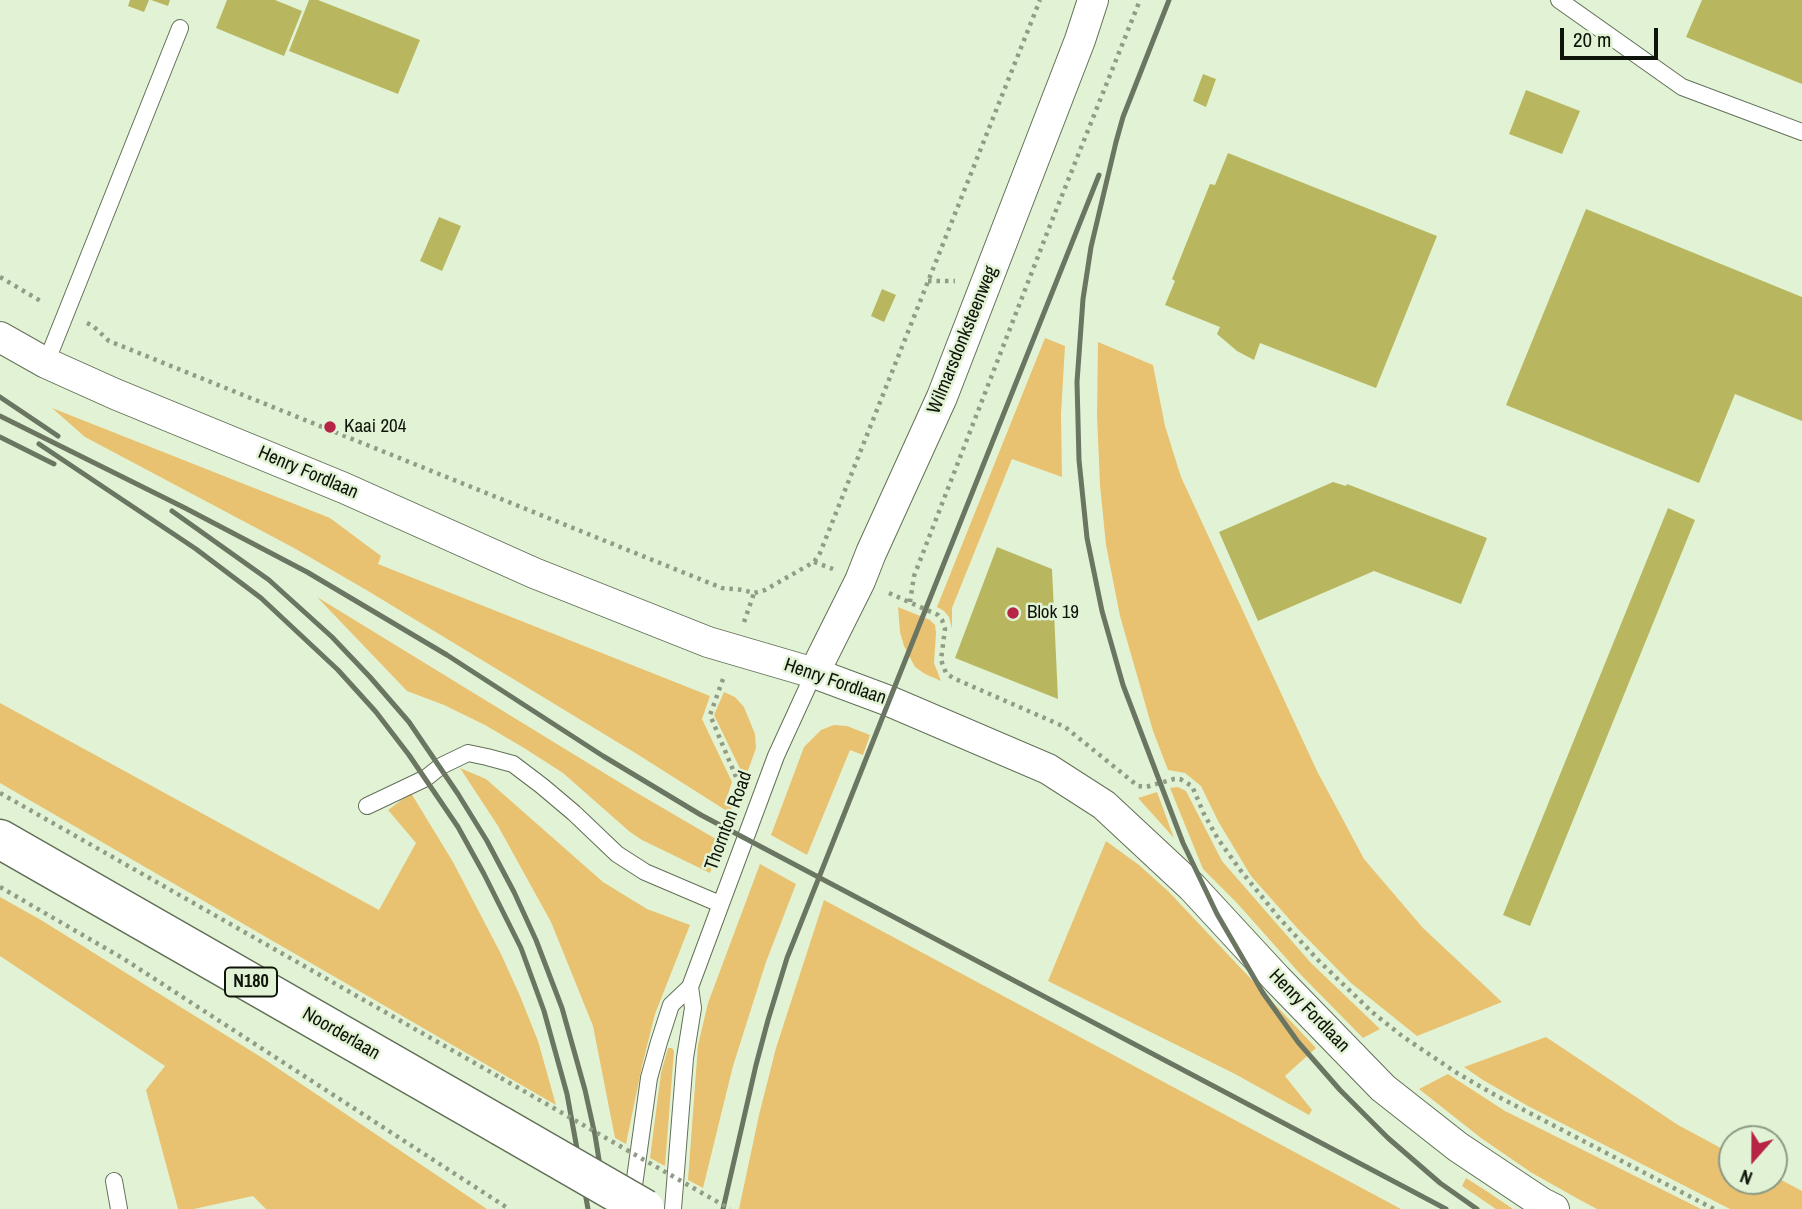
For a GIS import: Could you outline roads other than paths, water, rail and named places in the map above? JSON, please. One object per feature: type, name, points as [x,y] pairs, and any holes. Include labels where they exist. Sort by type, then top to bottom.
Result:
[{"type":"main road","name":"Noorderlaan","points":[[0,839],[645,1209]]},
{"type":"street","name":"Wilmarsdonksteenweg","points":[[814,673],[860,581],[942,397],[1093,0]]},
{"type":"street","name":"Henry Fordlaan","points":[[0,337],[46,363],[115,394],[344,488],[534,573],[695,638],[814,673],[889,701],[1048,769],[1104,805],[1192,887],[1384,1088],[1458,1147],[1554,1209]]},
{"type":"lane","points":[[1559,0],[1682,87],[1802,132]]},
{"type":"lane","points":[[46,363],[180,29]]},
{"type":"lane","name":"Thornton Road","points":[[673,1209],[685,1058],[692,1009],[690,987],[776,755],[814,673]]},
{"type":"lane","points":[[368,806],[426,778],[441,766],[468,753],[513,764],[574,813],[617,854],[645,872],[720,904]]},
{"type":"lane","name":"Thornton Road","points":[[630,1209],[649,1078],[671,1005],[690,987]]},
{"type":"lane","points":[[114,1181],[119,1209]]},
{"type":"railway","points":[[1169,0],[1123,117],[1091,247],[1083,299],[1077,382],[1079,460],[1087,538],[1102,611],[1123,685],[1183,843],[1217,914],[1263,993],[1298,1042],[1340,1090],[1388,1138],[1440,1183],[1477,1209]]},
{"type":"railway","points":[[723,1209],[756,1065],[787,958],[1099,175]]},
{"type":"railway","points":[[0,397],[58,436]]},
{"type":"railway","points":[[0,416],[307,572],[447,655],[603,756],[701,815],[1446,1209]]},
{"type":"railway","points":[[0,437],[54,464]]},
{"type":"railway","points":[[39,444],[196,549],[261,598],[338,670],[376,712],[409,755],[458,827],[521,948],[544,1011],[567,1094],[588,1209]]},
{"type":"railway","points":[[172,511],[269,580],[332,637],[409,722],[458,794],[514,892],[562,1008],[585,1090],[607,1209]]},
{"type":"place","name":"Kaai 204","points":[[330,427]]},
{"type":"place","name":"Blok 19","points":[[1013,613]]}]
